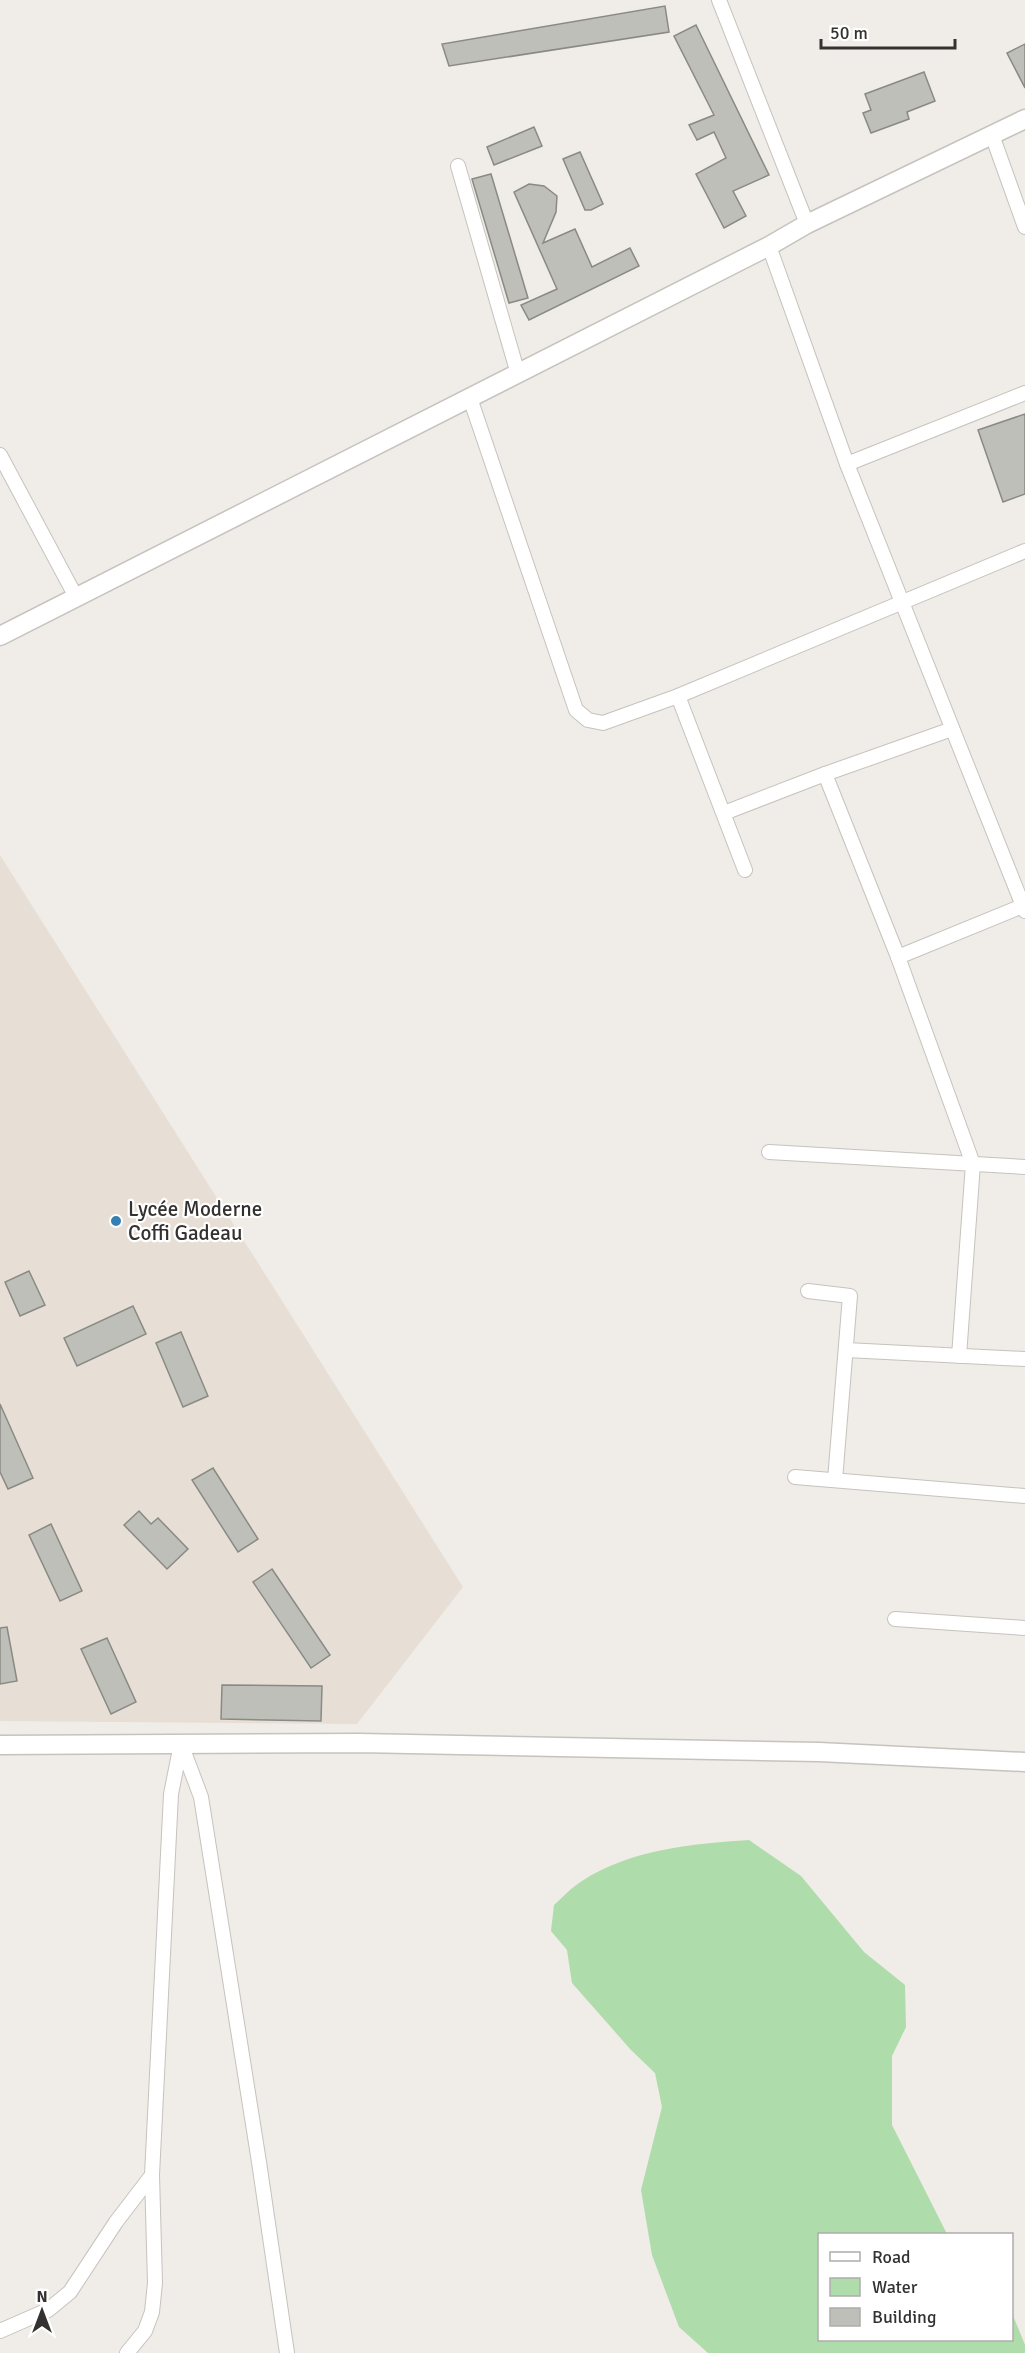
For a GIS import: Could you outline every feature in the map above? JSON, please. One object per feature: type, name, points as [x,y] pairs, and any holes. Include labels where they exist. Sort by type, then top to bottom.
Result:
[{"type":"street","points":[[719,0],[807,224]]},
{"type":"street","points":[[0,636],[769,246],[807,224],[1025,119]]},
{"type":"street","points":[[992,135],[1025,227]]},
{"type":"street","points":[[458,166],[518,374]]},
{"type":"street","points":[[769,246],[847,464],[1024,907],[898,957]]},
{"type":"street","points":[[847,464],[1025,393]]},
{"type":"street","points":[[470,398],[576,710],[588,720],[603,723],[678,696],[1025,552]]},
{"type":"street","points":[[0,455],[76,597]]},
{"type":"street","points":[[678,696],[745,870]]},
{"type":"street","points":[[724,813],[952,729]]},
{"type":"street","points":[[825,774],[898,957],[973,1164],[959,1356]]},
{"type":"street","points":[[769,1152],[1025,1167]]},
{"type":"street","points":[[808,1292],[850,1296],[835,1480]]},
{"type":"street","points":[[846,1350],[1025,1359]]},
{"type":"street","points":[[795,1477],[1025,1496]]},
{"type":"street","points":[[895,1618],[1025,1628]]},
{"type":"street","points":[[0,1745],[359,1743],[819,1752],[1025,1762]]},
{"type":"street","points":[[127,2353],[145,2331],[152,2312],[155,2283],[152,2175],[171,1794],[182,1744]]},
{"type":"street","points":[[182,1744],[201,1797],[287,2353]]},
{"type":"street","points":[[0,2331],[48,2310],[70,2292],[116,2222],[152,2175]]},
{"type":"shaded area","name":"Lycée Moderne Coffi Gadeau","points":[[0,855],[463,1587],[357,1724],[0,1721]]},
{"type":"water","points":[[749,1840],[801,1876],[864,1952],[905,1985],[906,2027],[892,2056],[892,2125],[946,2233],[818,2233],[818,2341],[1013,2341],[1013,2315],[1025,2345],[1025,2353],[708,2353],[679,2327],[652,2255],[641,2190],[662,2107],[655,2073],[631,2050],[572,1983],[567,1950],[551,1931],[554,1905],[571,1889],[601,1870],[642,1855],[706,1844]]},
{"type":"building","points":[[665,6],[669,32],[449,66],[442,44]]},
{"type":"building","points":[[696,25],[769,175],[733,191],[746,216],[724,228],[696,174],[726,158],[714,132],[697,140],[689,125],[714,115],[674,36]]},
{"type":"building","points":[[1025,44],[1025,88],[1007,53]]},
{"type":"building","points":[[924,72],[935,101],[907,112],[909,119],[871,133],[863,113],[871,110],[865,94]]},
{"type":"building","points":[[534,127],[542,146],[494,165],[487,147]]},
{"type":"building","points":[[580,152],[603,204],[591,210],[585,210],[563,159]]},
{"type":"building","points":[[491,174],[528,298],[509,303],[472,179]]},
{"type":"building","points":[[529,184],[544,186],[557,196],[556,212],[543,243],[575,229],[592,267],[630,248],[639,266],[529,320],[521,305],[557,289],[514,192]]},
{"type":"building","points":[[1025,414],[1025,494],[1003,502],[978,430]]},
{"type":"building","points":[[29,1271],[45,1305],[20,1316],[5,1282]]},
{"type":"building","points":[[133,1306],[146,1334],[77,1366],[64,1338]]},
{"type":"building","points":[[181,1332],[208,1396],[183,1407],[156,1343]]},
{"type":"building","points":[[0,1404],[33,1478],[8,1489],[0,1472]]},
{"type":"building","points":[[213,1468],[258,1539],[238,1552],[192,1480]]},
{"type":"building","points":[[139,1511],[151,1524],[158,1518],[188,1549],[167,1569],[124,1525]]},
{"type":"building","points":[[51,1524],[82,1591],[60,1601],[29,1535]]},
{"type":"building","points":[[272,1569],[330,1655],[311,1668],[253,1582]]},
{"type":"building","points":[[7,1627],[17,1681],[0,1684],[0,1628]]},
{"type":"building","points":[[107,1638],[136,1702],[111,1714],[81,1649]]},
{"type":"building","points":[[222,1685],[322,1686],[321,1721],[221,1719]]},
{"type":"place","name":"Lycée Moderne Coffi Gadeau","points":[[116,1221]]}]
